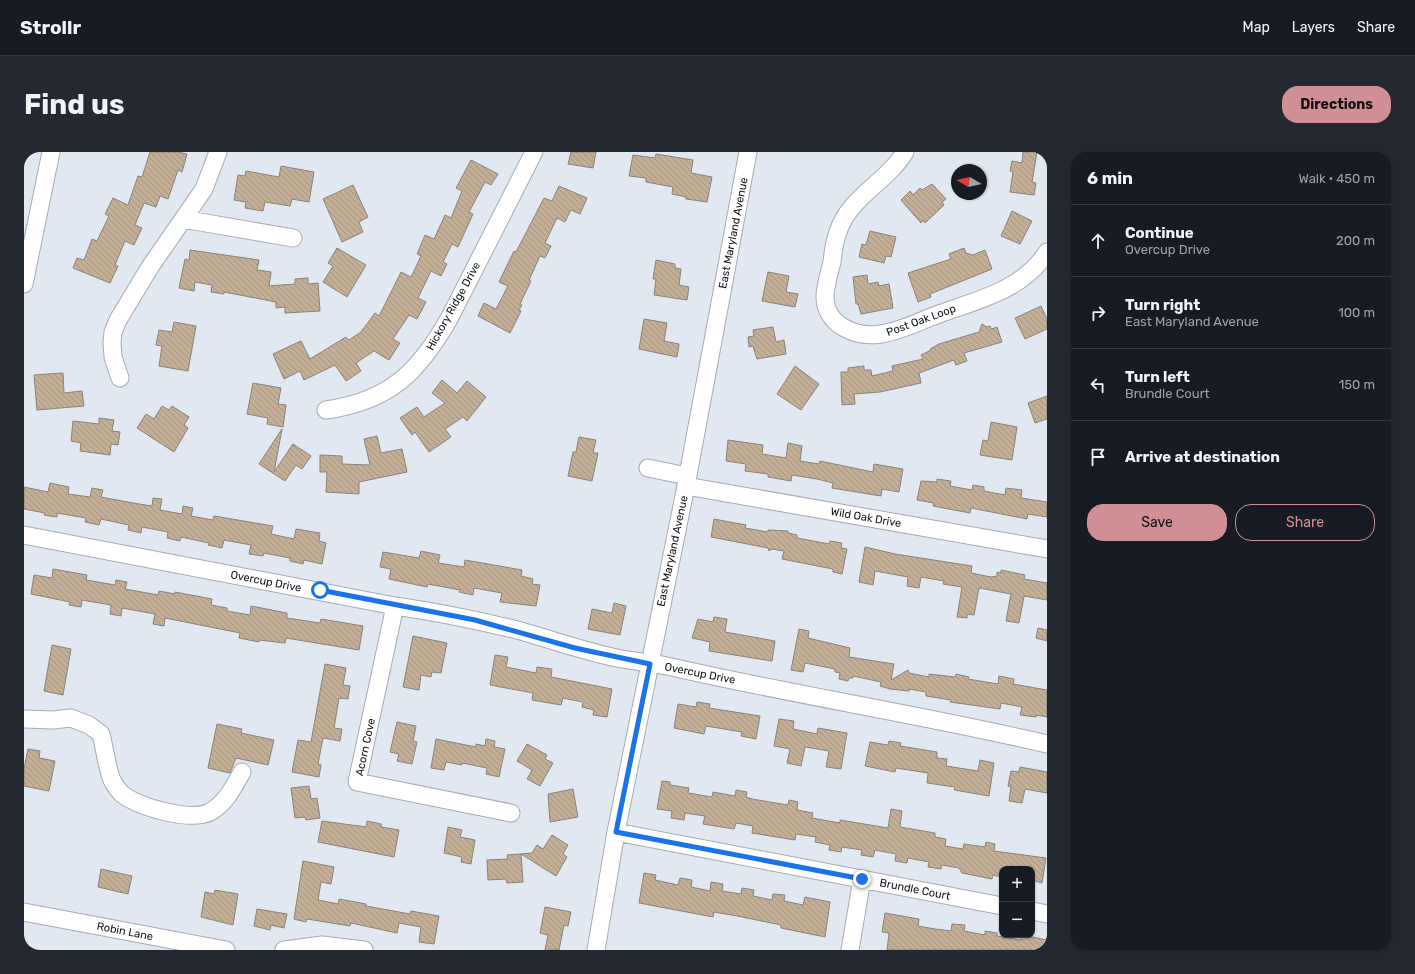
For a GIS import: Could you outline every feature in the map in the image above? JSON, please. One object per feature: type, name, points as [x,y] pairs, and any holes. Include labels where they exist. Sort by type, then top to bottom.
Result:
[{"type":"street","points":[[24,284],[51,152]]},
{"type":"street","points":[[120,378],[113,357],[112,343],[113,332],[118,320],[150,267],[204,189],[218,152]]},
{"type":"street","name":"Hickory Ridge Drive","points":[[326,410],[349,407],[366,401],[396,385],[417,367],[437,340],[447,322],[534,152]]},
{"type":"street","name":"East Maryland Avenue","points":[[596,950],[616,832],[686,481],[748,152]]},
{"type":"street","name":"Post Oak Loop","points":[[905,152],[894,167],[866,191],[847,214],[838,232],[825,294],[828,312],[840,326],[860,334],[870,335],[891,332],[1006,289],[1024,277],[1036,266],[1047,252]]},
{"type":"street","points":[[183,219],[293,238]]},
{"type":"street","name":"Wild Oak Drive","points":[[648,468],[686,481],[1047,548]]},
{"type":"street","name":"Overcup Drive","points":[[24,535],[395,606],[442,612],[575,648],[1047,744]]},
{"type":"street","name":"Acorn Cove","points":[[395,606],[357,782],[511,813]]},
{"type":"street","points":[[24,719],[53,720],[71,718],[89,725],[101,734],[112,780],[122,793],[133,800],[174,815],[192,816],[209,812],[227,799],[242,772]]},
{"type":"street","name":"Brundle Court","points":[[616,832],[999,905]]},
{"type":"street","points":[[850,950],[862,879]]},
{"type":"street","name":"Robin Lane","points":[[24,912],[226,950]]},
{"type":"street","points":[[1035,912],[1047,914]]},
{"type":"street","points":[[284,950],[322,945],[364,950]]},
{"type":"building","points":[[150,152],[178,152],[187,154],[182,172],[178,170],[168,199],[160,196],[156,207],[144,203],[135,225],[142,228],[134,245],[125,241],[115,265],[118,266],[110,283],[73,268],[77,258],[84,260],[92,239],[97,241],[109,216],[105,214],[113,198],[128,205],[138,176],[142,177]]},
{"type":"building","points":[[571,152],[596,152],[593,168],[568,164]]},
{"type":"building","points":[[1023,152],[1037,152],[1032,182],[1036,183],[1034,195],[1010,192],[1013,172],[1010,171],[1012,161],[1022,163]]},
{"type":"building","points":[[656,154],[693,160],[691,173],[712,177],[707,202],[686,199],[686,197],[672,194],[673,187],[646,182],[646,178],[629,176],[633,155],[655,158]]},
{"type":"building","points":[[471,160],[498,174],[491,185],[485,182],[469,212],[473,214],[458,247],[452,244],[443,262],[447,264],[441,276],[431,271],[418,298],[426,302],[417,319],[409,315],[393,339],[400,343],[389,360],[374,351],[356,363],[361,371],[346,381],[335,365],[304,380],[300,371],[284,379],[273,354],[301,341],[310,359],[346,337],[349,340],[361,332],[375,313],[379,316],[401,272],[411,277],[421,256],[417,254],[425,235],[434,239],[445,215],[451,218],[462,191],[456,188]]},
{"type":"building","points":[[281,166],[314,172],[309,202],[292,199],[290,206],[265,202],[263,211],[245,208],[246,202],[234,200],[238,175],[245,176],[246,171],[279,177]]},
{"type":"building","points":[[932,184],[946,199],[942,202],[944,205],[925,223],[923,220],[921,223],[901,200],[910,191],[913,195],[920,188],[922,190]]},
{"type":"building","points":[[353,185],[368,217],[359,222],[363,232],[342,242],[323,199]]},
{"type":"building","points":[[559,186],[587,198],[580,214],[571,210],[565,222],[557,218],[545,243],[551,246],[545,258],[540,256],[529,280],[531,281],[520,304],[522,305],[519,310],[521,311],[510,333],[478,316],[484,303],[496,309],[508,286],[499,282],[514,251],[516,252],[544,198],[552,201]]},
{"type":"building","points":[[1012,211],[1032,221],[1020,244],[1001,236]]},
{"type":"building","points":[[870,231],[896,237],[891,257],[886,256],[884,263],[859,257],[862,244],[866,245]]},
{"type":"building","points":[[337,248],[366,265],[347,297],[323,282],[333,266],[328,263]]},
{"type":"building","points":[[964,248],[966,253],[973,255],[985,250],[992,269],[930,294],[931,297],[918,302],[908,273],[951,259],[949,254]]},
{"type":"building","points":[[190,250],[259,260],[257,270],[271,272],[269,286],[295,284],[295,279],[308,278],[308,284],[318,283],[320,311],[285,313],[285,307],[276,308],[276,302],[224,292],[224,294],[211,292],[212,285],[195,282],[194,291],[179,288],[185,259],[189,260]]},
{"type":"building","points":[[656,260],[675,264],[675,268],[681,269],[679,285],[689,287],[687,300],[654,295],[656,279],[653,279]]},
{"type":"building","points":[[768,272],[789,276],[786,292],[798,294],[795,307],[762,301]]},
{"type":"building","points":[[867,275],[868,284],[878,282],[879,286],[889,284],[893,308],[861,314],[858,304],[856,304],[853,277]]},
{"type":"building","points":[[1041,306],[1047,319],[1047,329],[1025,339],[1015,318]]},
{"type":"building","points":[[644,319],[667,323],[664,341],[679,344],[677,357],[639,349]]},
{"type":"building","points":[[174,322],[196,326],[188,371],[159,366],[162,346],[156,345],[159,330],[172,332]]},
{"type":"building","points":[[982,324],[987,327],[990,326],[991,329],[997,327],[1002,342],[964,353],[967,361],[956,365],[954,360],[919,373],[921,383],[880,392],[854,394],[855,404],[842,405],[841,372],[848,372],[848,368],[864,366],[864,370],[871,370],[872,376],[893,371],[892,366],[923,359],[921,355],[939,344],[979,332]]},
{"type":"building","points":[[773,327],[776,342],[784,340],[786,354],[757,359],[753,346],[749,347],[748,337],[754,336],[753,330]]},
{"type":"building","points":[[795,366],[819,384],[801,410],[777,394]]},
{"type":"building","points":[[63,373],[64,393],[82,391],[84,406],[37,410],[34,375]]},
{"type":"building","points":[[442,380],[457,393],[467,381],[486,397],[467,421],[463,417],[445,429],[451,437],[429,452],[415,432],[412,435],[400,418],[417,407],[424,417],[445,403],[432,393]]},
{"type":"building","points":[[253,383],[281,388],[278,404],[286,405],[283,427],[267,424],[268,418],[247,414]]},
{"type":"building","points":[[1047,396],[1047,419],[1035,423],[1028,403]]},
{"type":"building","points":[[162,406],[169,410],[172,406],[189,417],[184,425],[188,428],[174,452],[137,428],[146,414],[154,419]]},
{"type":"building","points":[[99,418],[114,420],[112,431],[120,432],[118,445],[111,444],[110,455],[80,451],[81,443],[71,441],[73,421],[99,424]]},
{"type":"building","points":[[991,422],[1017,427],[1012,460],[980,455],[983,440],[988,441]]},
{"type":"building","points":[[282,429],[274,472],[293,444],[311,456],[302,469],[296,465],[285,481],[259,464]]},
{"type":"building","points":[[377,436],[381,453],[402,449],[407,472],[359,482],[359,494],[326,492],[327,472],[320,472],[320,455],[342,456],[342,464],[370,465],[364,439]]},
{"type":"building","points":[[579,437],[596,440],[593,453],[598,453],[592,481],[568,476],[573,452],[576,452]]},
{"type":"building","points":[[728,440],[763,445],[762,454],[786,458],[788,443],[802,446],[800,461],[819,464],[820,461],[873,472],[874,464],[903,469],[899,492],[882,489],[881,496],[832,488],[833,483],[817,479],[792,475],[791,481],[768,477],[768,474],[745,471],[746,464],[726,461]]},
{"type":"building","points":[[937,479],[951,481],[950,486],[972,490],[973,485],[984,487],[984,491],[1005,495],[1006,488],[1022,490],[1021,498],[1047,502],[1047,517],[1028,514],[1027,519],[971,508],[970,513],[933,506],[934,503],[917,500],[921,481],[937,482]]},
{"type":"building","points":[[50,483],[69,487],[68,494],[90,497],[92,488],[103,490],[101,497],[152,506],[153,498],[162,499],[160,510],[182,514],[183,506],[193,508],[191,516],[213,520],[214,516],[273,526],[271,534],[294,539],[296,529],[320,533],[319,541],[326,543],[322,564],[304,560],[303,564],[290,561],[290,558],[264,553],[263,556],[249,554],[251,545],[224,540],[222,548],[208,545],[209,543],[181,537],[180,541],[167,538],[168,532],[142,527],[141,533],[128,530],[129,525],[101,519],[99,525],[85,522],[86,518],[57,513],[57,517],[24,509],[24,487],[48,492]]},
{"type":"building","points":[[714,519],[746,525],[745,528],[768,532],[768,530],[788,531],[788,533],[797,535],[797,538],[829,544],[830,541],[842,543],[841,548],[847,549],[842,574],[833,572],[833,569],[782,559],[784,551],[772,549],[769,551],[768,548],[711,537]]},
{"type":"building","points":[[865,547],[895,554],[972,566],[971,573],[991,577],[997,576],[997,572],[1001,573],[1001,570],[1025,575],[1024,579],[1047,583],[1047,600],[1024,596],[1019,623],[1006,621],[1011,594],[979,588],[974,615],[967,614],[967,618],[957,617],[962,587],[943,584],[944,581],[921,577],[919,588],[907,586],[908,577],[875,571],[873,585],[859,582]]},
{"type":"building","points":[[421,551],[440,555],[438,563],[464,567],[465,560],[522,570],[521,576],[533,579],[532,584],[540,585],[536,606],[500,602],[502,593],[474,588],[473,595],[459,592],[460,590],[428,584],[427,587],[389,579],[391,569],[380,567],[383,552],[419,558]]},
{"type":"building","points":[[53,569],[87,575],[86,580],[115,585],[116,580],[127,582],[125,589],[158,595],[159,591],[175,594],[175,592],[212,599],[211,605],[227,608],[227,611],[250,615],[251,606],[287,613],[287,618],[320,623],[321,619],[363,626],[359,650],[286,638],[285,643],[259,640],[259,642],[239,638],[240,633],[165,618],[164,626],[153,624],[155,614],[122,608],[121,616],[110,614],[111,605],[82,600],[81,607],[69,605],[70,602],[31,594],[34,575],[52,578]]},
{"type":"building","points":[[614,603],[626,606],[620,635],[588,629],[592,609],[612,613]]},
{"type":"building","points":[[714,617],[727,619],[725,632],[775,641],[772,661],[709,651],[710,642],[692,638],[698,619],[713,622]]},
{"type":"building","points":[[1038,628],[1047,630],[1047,641],[1036,638]]},
{"type":"building","points":[[799,629],[809,631],[808,638],[850,648],[849,657],[894,664],[891,680],[908,670],[909,673],[929,677],[929,674],[955,677],[956,674],[969,677],[968,679],[998,684],[999,676],[1014,679],[1013,684],[1047,690],[1047,717],[1020,715],[1022,707],[1001,703],[1000,709],[950,702],[951,700],[926,696],[926,692],[909,689],[909,691],[890,689],[880,686],[881,682],[853,676],[853,678],[849,678],[848,681],[839,679],[840,673],[835,672],[835,669],[805,663],[803,672],[791,670]]},
{"type":"building","points":[[413,636],[447,643],[441,673],[432,672],[431,677],[421,675],[419,690],[403,687]]},
{"type":"building","points":[[52,645],[71,649],[63,695],[44,691]]},
{"type":"building","points":[[495,655],[508,657],[506,667],[536,673],[537,667],[552,669],[551,677],[612,689],[607,717],[593,715],[594,710],[582,707],[583,702],[563,698],[561,705],[532,700],[533,693],[490,685]]},
{"type":"building","points":[[325,664],[346,668],[343,685],[350,686],[348,699],[339,698],[334,728],[342,729],[340,741],[323,738],[318,764],[321,765],[319,777],[292,772],[298,740],[311,742]]},
{"type":"building","points":[[697,702],[710,704],[709,708],[760,716],[756,739],[741,736],[742,732],[706,726],[704,734],[674,728],[678,704],[696,707]]},
{"type":"building","points":[[779,719],[794,721],[793,729],[817,734],[818,728],[847,733],[841,769],[826,767],[829,751],[805,747],[801,766],[787,763],[790,749],[774,746]]},
{"type":"building","points":[[397,722],[416,726],[413,741],[417,742],[412,764],[397,761],[399,754],[390,752]]},
{"type":"building","points":[[217,724],[242,729],[241,733],[274,740],[268,765],[236,758],[230,773],[208,768]]},
{"type":"building","points":[[436,739],[476,747],[476,744],[485,746],[486,739],[495,741],[494,747],[505,749],[499,777],[486,774],[487,768],[462,763],[462,765],[446,762],[444,770],[431,768]]},
{"type":"building","points":[[889,741],[901,743],[900,746],[937,752],[937,758],[947,759],[946,766],[978,771],[980,760],[994,763],[989,796],[954,790],[955,787],[927,783],[928,773],[896,768],[895,772],[865,766],[870,742],[888,745]]},
{"type":"building","points":[[527,744],[547,755],[545,759],[553,763],[540,786],[527,779],[532,770],[517,761]]},
{"type":"building","points":[[28,749],[40,751],[39,758],[55,761],[49,791],[24,786],[24,769]]},
{"type":"building","points":[[1020,767],[1047,772],[1047,793],[1025,789],[1022,803],[1009,801],[1011,787],[1008,786],[1011,771],[1019,772]]},
{"type":"building","points":[[662,781],[670,782],[670,785],[689,788],[688,793],[712,797],[713,792],[735,796],[736,790],[747,792],[746,797],[752,799],[788,805],[789,800],[798,802],[797,810],[813,813],[812,818],[840,823],[840,820],[888,828],[891,809],[902,811],[900,827],[935,833],[935,837],[946,839],[945,846],[963,849],[964,844],[985,847],[986,842],[995,844],[994,851],[1046,858],[1042,883],[1035,881],[1035,866],[999,866],[999,876],[993,875],[992,879],[962,873],[959,868],[942,865],[941,869],[928,867],[929,862],[908,858],[907,863],[895,861],[896,854],[875,850],[873,857],[861,855],[862,850],[842,847],[841,852],[829,850],[830,845],[815,842],[816,837],[796,834],[795,840],[752,833],[753,826],[736,823],[734,829],[703,824],[705,816],[685,813],[684,820],[671,818],[672,811],[657,809]]},
{"type":"building","points":[[309,786],[311,799],[317,798],[320,818],[306,820],[305,817],[295,818],[291,788]]},
{"type":"building","points":[[573,789],[578,817],[550,822],[548,794]]},
{"type":"building","points":[[322,821],[366,827],[367,821],[381,824],[381,827],[399,830],[394,857],[318,842]]},
{"type":"building","points":[[448,827],[462,830],[460,837],[475,840],[471,864],[461,862],[462,857],[444,853]]},
{"type":"building","points":[[552,835],[568,845],[563,854],[567,857],[556,876],[521,854],[532,853],[537,845],[543,849]]},
{"type":"building","points":[[521,854],[523,882],[507,883],[506,879],[488,880],[487,860],[508,859],[507,855]]},
{"type":"building","points":[[303,861],[334,867],[331,884],[321,882],[318,900],[338,904],[339,899],[366,904],[366,906],[410,914],[411,911],[439,916],[434,944],[419,942],[421,927],[399,923],[397,933],[351,923],[350,926],[307,919],[306,922],[294,919]]},
{"type":"building","points":[[101,869],[132,876],[128,894],[98,887]]},
{"type":"building","points":[[644,873],[656,875],[655,880],[678,885],[680,878],[692,880],[691,887],[710,891],[711,882],[723,884],[722,891],[741,894],[742,888],[754,890],[753,896],[772,900],[773,894],[785,895],[784,901],[803,905],[805,897],[830,902],[825,937],[781,928],[781,925],[737,916],[714,912],[713,917],[639,903]]},
{"type":"building","points":[[215,890],[238,894],[233,925],[201,917],[205,892],[214,894]]},
{"type":"building","points":[[545,907],[571,912],[568,926],[564,925],[559,950],[545,950],[548,935],[540,933]]},
{"type":"building","points":[[257,909],[287,914],[284,928],[271,925],[270,930],[254,926]]},
{"type":"building","points":[[885,913],[919,919],[918,926],[935,929],[951,931],[952,924],[965,925],[964,931],[985,935],[985,931],[997,933],[999,938],[1021,940],[1021,938],[1035,938],[1047,940],[1047,950],[887,950],[889,933],[882,932]]},
{"type":"route","points":[[320,590],[395,606],[442,612],[517,630],[575,648],[650,664],[616,832],[862,879]]}]
